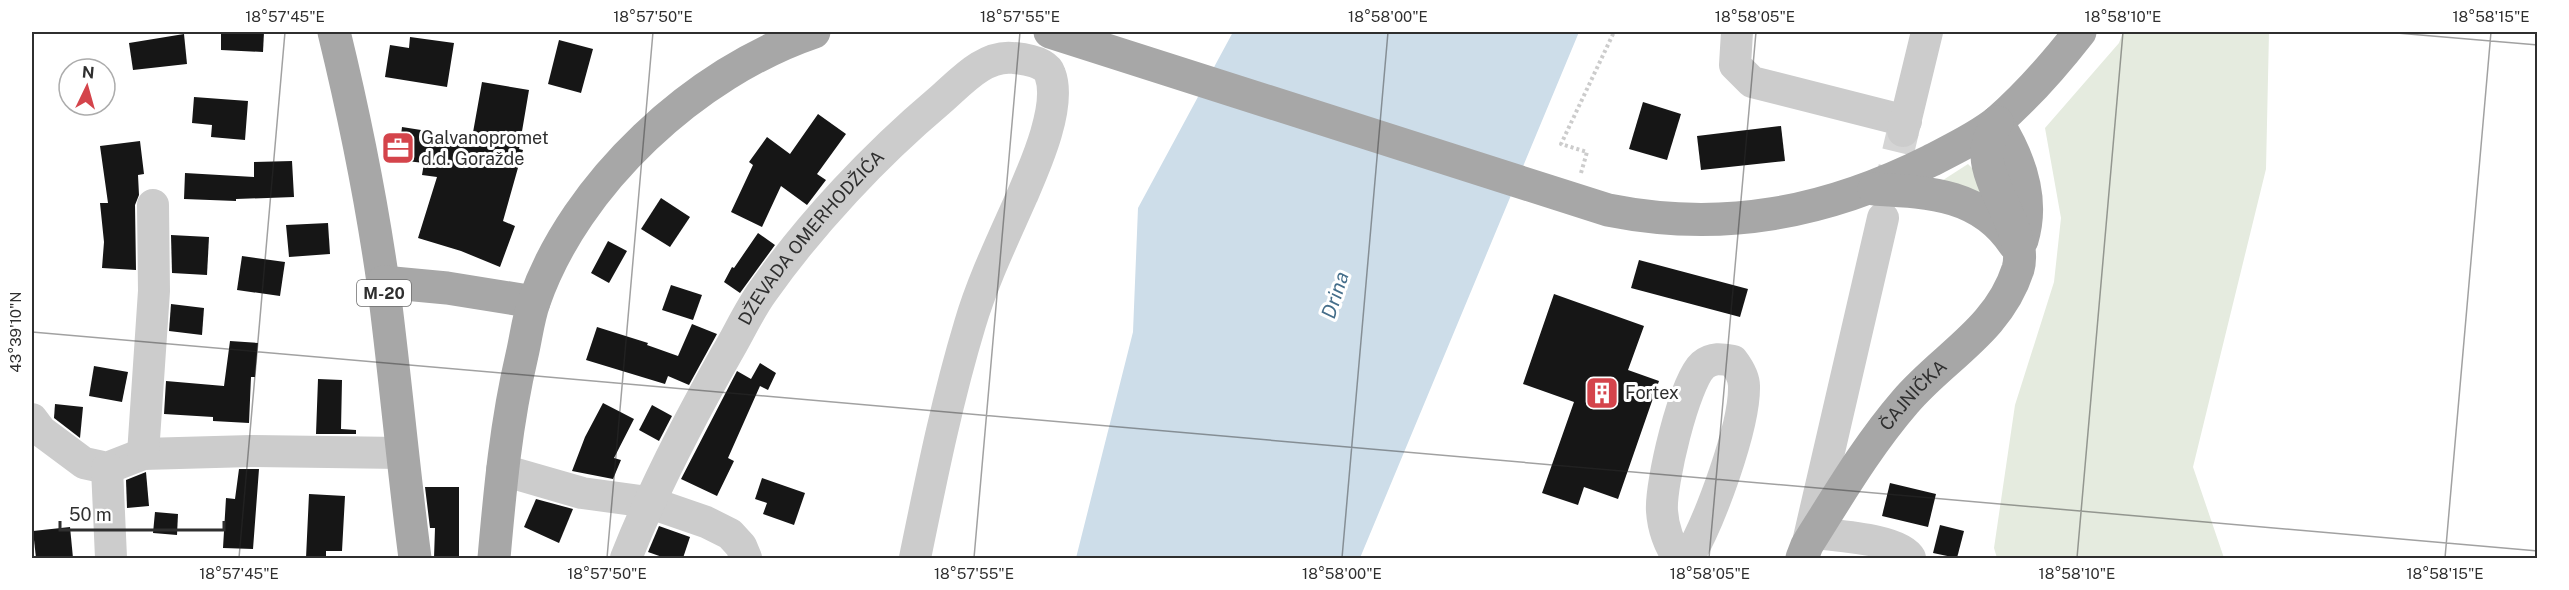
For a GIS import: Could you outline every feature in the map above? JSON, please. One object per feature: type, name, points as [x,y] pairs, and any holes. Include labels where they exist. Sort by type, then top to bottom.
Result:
[{"type":"main road","name":"M-20","points":[[334,32],[361,148],[383,282],[401,453],[415,558]]},
{"type":"main road","points":[[494,558],[507,424],[534,303],[567,234],[584,207],[643,140],[671,115],[727,74],[783,43],[814,32]]},
{"type":"main road","points":[[1053,33],[1562,196],[1636,216],[1708,221],[1756,218],[1814,207],[1866,189],[1953,149],[1996,122],[2053,66],[2080,32]]},
{"type":"main road","name":"ČAJNIČKA","points":[[1808,545],[1886,425],[1907,400],[1965,347],[2007,296],[2019,266],[2019,250],[2007,210],[1992,178],[1987,157],[1989,141],[1996,122]]},
{"type":"main road","points":[[1866,189],[1916,191],[1946,196],[1970,205],[1995,220],[2019,250]]},
{"type":"main road","points":[[383,282],[447,288],[534,303]]},
{"type":"street","points":[[1737,32],[1734,64],[1752,82],[1904,126],[1927,32]]},
{"type":"street","name":"DŽEVADA OMERHODŽIĆA","points":[[626,558],[648,502],[705,392],[762,292],[802,241],[890,143],[975,70],[996,58],[1011,57],[1029,60],[1045,67],[1050,74],[1052,87],[1048,129],[970,322],[934,466],[915,558]]},
{"type":"street","points":[[143,453],[154,291],[153,205]]},
{"type":"street","points":[[1883,218],[1808,545],[1892,545],[1907,553],[1910,558]]},
{"type":"street","points":[[1679,558],[1671,548],[1662,512],[1665,478],[1692,381],[1703,365],[1717,358],[1733,361],[1741,372],[1744,385],[1742,411],[1722,477],[1697,545],[1689,558]]},
{"type":"street","points":[[35,432],[84,463],[107,468],[143,453],[251,451],[401,453]]},
{"type":"street","points":[[107,468],[111,558]]},
{"type":"street","points":[[502,470],[582,493],[648,502],[706,522],[730,534],[741,546],[746,558]]},
{"type":"path","points":[[1562,196],[1587,152],[1561,144],[1614,32]]},
{"type":"shaded area","points":[[2123,32],[2269,32],[2266,169],[2193,467],[2224,558],[1997,558],[1994,548],[2015,405],[2054,282],[2061,218],[2045,128],[2119,43]]},
{"type":"shaded area","points":[[1968,164],[1980,176],[1994,203],[1940,182]]},
{"type":"water","name":"Drina","points":[[1233,32],[1579,32],[1360,558],[1076,558],[1133,332],[1138,208]]},
{"type":"building","points":[[221,32],[264,32],[263,52],[221,50]]},
{"type":"building","points":[[184,34],[187,64],[133,70],[129,43]]},
{"type":"building","points":[[410,37],[454,43],[447,87],[385,77],[390,45],[409,48]]},
{"type":"building","points":[[559,40],[593,49],[581,93],[548,84]]},
{"type":"building","points":[[482,82],[529,90],[519,149],[523,150],[503,221],[515,226],[500,267],[461,251],[418,238],[437,177],[422,175],[424,163],[398,160],[402,127],[472,138]]},
{"type":"building","points":[[194,97],[248,101],[245,140],[211,137],[212,125],[192,123]]},
{"type":"building","points":[[1643,102],[1681,114],[1667,160],[1629,149]]},
{"type":"building","points":[[818,114],[846,134],[817,174],[826,180],[807,205],[781,186],[762,227],[731,212],[753,165],[749,162],[767,137],[790,154]]},
{"type":"building","points":[[1781,126],[1785,161],[1701,170],[1697,136]]},
{"type":"building","points":[[140,141],[144,174],[138,175],[139,195],[135,205],[136,270],[102,268],[104,242],[100,203],[108,203],[100,146]]},
{"type":"building","points":[[292,161],[294,197],[236,199],[236,201],[184,199],[185,173],[254,177],[254,162]]},
{"type":"building","points":[[661,198],[690,217],[670,247],[641,229]]},
{"type":"building","points":[[328,223],[330,254],[289,257],[286,225]]},
{"type":"building","points":[[758,233],[775,245],[740,293],[724,282],[732,267],[734,268]]},
{"type":"building","points":[[171,235],[209,237],[207,275],[172,273]]},
{"type":"building","points":[[608,241],[627,251],[609,283],[591,273]]},
{"type":"building","points":[[242,256],[285,262],[280,296],[237,290]]},
{"type":"building","points":[[1639,260],[1748,289],[1740,317],[1631,288]]},
{"type":"building","points":[[671,285],[702,295],[693,320],[662,310]]},
{"type":"building","name":"Fortex","points":[[1554,294],[1644,326],[1628,370],[1659,381],[1618,499],[1584,487],[1578,505],[1542,493],[1574,402],[1523,384]]},
{"type":"building","points":[[171,304],[204,308],[202,335],[169,331]]},
{"type":"building","points":[[692,324],[717,334],[689,385],[668,376],[665,384],[586,360],[597,327],[648,343],[647,345],[678,356]]},
{"type":"building","points":[[230,341],[258,343],[255,377],[251,377],[249,423],[213,421],[213,417],[164,414],[166,381],[224,386]]},
{"type":"building","points":[[760,363],[776,373],[768,390],[760,386],[728,458],[734,461],[717,496],[681,479],[737,371],[751,379]]},
{"type":"building","points":[[94,366],[128,372],[122,402],[89,396]]},
{"type":"building","points":[[318,379],[342,380],[341,429],[356,430],[356,434],[316,434]]},
{"type":"building","points":[[603,403],[634,419],[614,458],[621,460],[613,479],[572,471],[585,437]]},
{"type":"building","points":[[55,404],[83,407],[80,438],[54,418]]},
{"type":"building","points":[[652,405],[672,416],[659,441],[639,430]]},
{"type":"building","points":[[239,469],[259,469],[253,549],[223,548],[226,498],[235,499]]},
{"type":"building","points":[[146,472],[149,506],[127,508],[126,480]]},
{"type":"building","points":[[762,478],[805,493],[794,525],[763,514],[767,503],[755,499]]},
{"type":"building","points":[[1890,483],[1936,494],[1928,527],[1882,516]]},
{"type":"building","points":[[425,487],[459,487],[459,558],[434,558],[435,528],[430,528]]},
{"type":"building","points":[[309,494],[345,496],[342,551],[326,551],[326,558],[306,558]]},
{"type":"building","points":[[536,499],[573,509],[559,543],[524,527]]},
{"type":"building","points":[[155,512],[178,514],[177,535],[153,533]]},
{"type":"building","points":[[1940,525],[1964,531],[1957,558],[1933,553]]},
{"type":"building","points":[[659,526],[690,537],[683,558],[665,558],[648,552]]},
{"type":"building","points":[[70,527],[73,558],[36,558],[33,531]]},
{"type":"tunnel","points":[[1887,199],[1903,131]]},
{"type":"place","name":"Galvanopromet d.d. Goražde","points":[[398,148]]},
{"type":"place","name":"Fortex","points":[[1602,393]]}]
